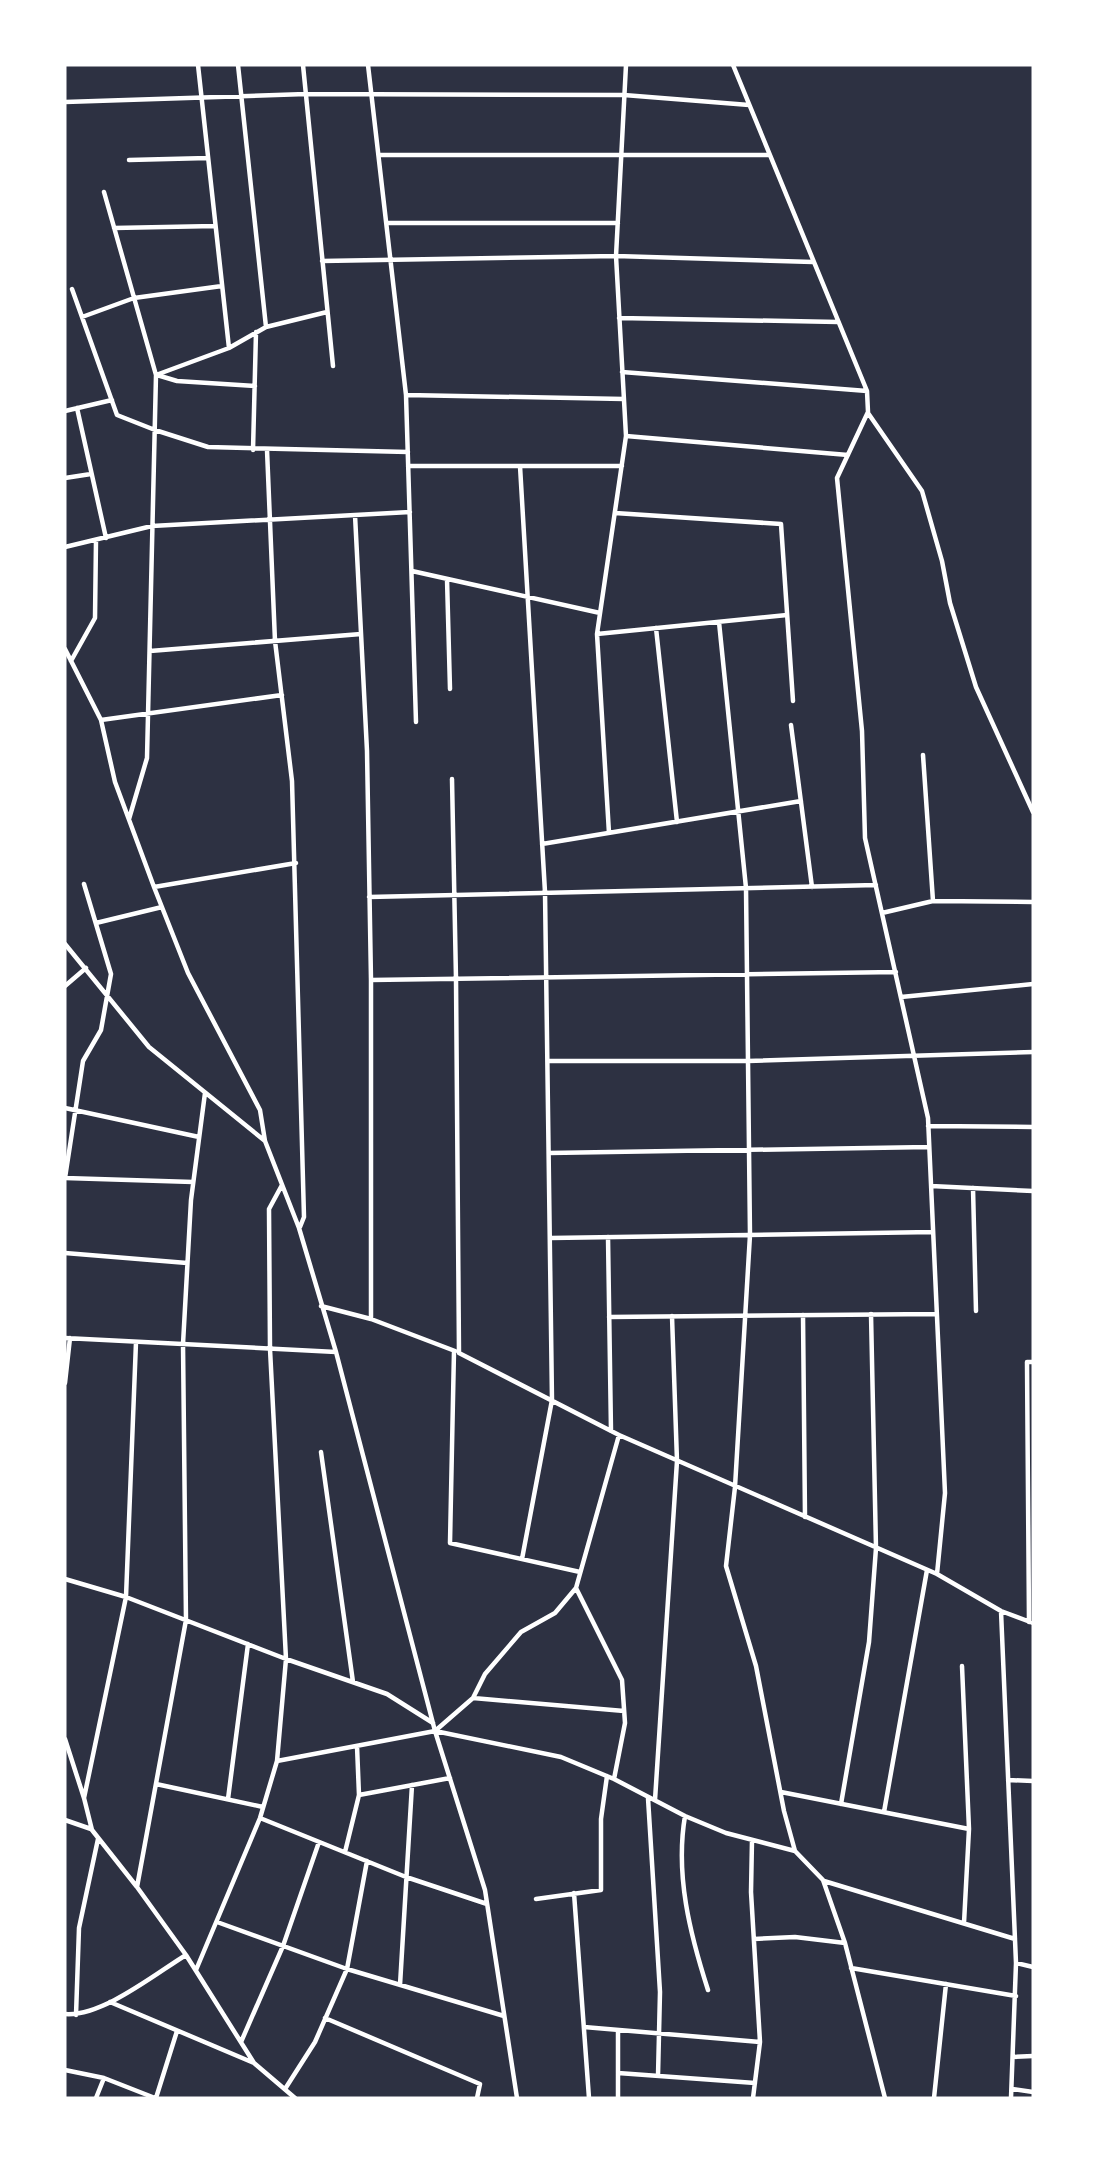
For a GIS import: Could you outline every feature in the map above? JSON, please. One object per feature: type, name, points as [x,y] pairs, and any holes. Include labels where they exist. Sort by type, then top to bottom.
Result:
[{"type":"street","points":[[198,65],[229,348]]},
{"type":"street","points":[[238,65],[266,327]]},
{"type":"street","points":[[303,65],[332,366]]},
{"type":"street","points":[[368,65],[406,395],[416,722]]},
{"type":"street","points":[[609,833],[597,634],[626,436],[616,256],[626,65]]},
{"type":"street","points":[[733,65],[867,391],[867,412],[837,478],[862,731],[866,838],[928,1126],[945,1493],[937,1574]]},
{"type":"street","points":[[65,102],[306,94],[624,95],[749,105]]},
{"type":"street","points":[[379,155],[770,155]]},
{"type":"street","points":[[129,160],[208,158]]},
{"type":"street","points":[[104,192],[156,375],[148,758],[129,820]]},
{"type":"street","points":[[387,223],[618,223]]},
{"type":"street","points":[[114,228],[215,226]]},
{"type":"street","points":[[322,261],[616,256],[813,262]]},
{"type":"street","points":[[82,317],[134,298],[222,286]]},
{"type":"street","points":[[72,289],[117,415],[208,447],[408,452]]},
{"type":"street","points":[[156,375],[229,348],[266,327],[327,312]]},
{"type":"street","points":[[619,318],[838,322]]},
{"type":"street","points":[[253,450],[256,332]]},
{"type":"street","points":[[622,372],[867,391]]},
{"type":"street","points":[[156,375],[177,381],[255,386]]},
{"type":"street","points":[[406,395],[624,399]]},
{"type":"street","points":[[65,411],[112,400]]},
{"type":"street","points":[[76,408],[106,538]]},
{"type":"street","points":[[867,412],[922,491],[942,561],[950,603],[976,687],[1033,811]]},
{"type":"street","points":[[626,436],[848,455]]},
{"type":"street","points":[[267,450],[275,641],[292,781],[296,863],[304,1217],[299,1228]]},
{"type":"street","points":[[408,466],[622,466]]},
{"type":"street","points":[[520,466],[545,892],[552,1400],[522,1559]]},
{"type":"street","points":[[65,478],[91,474]]},
{"type":"street","points":[[65,548],[152,526],[410,512]]},
{"type":"street","points":[[615,513],[781,524],[793,701]]},
{"type":"street","points":[[355,515],[367,751],[371,980],[371,1319]]},
{"type":"street","points":[[71,661],[95,618],[96,540]]},
{"type":"street","points":[[412,571],[600,613]]},
{"type":"street","points":[[447,579],[450,689]]},
{"type":"street","points":[[597,634],[787,615]]},
{"type":"street","points":[[719,622],[746,888],[750,1235],[735,1488],[726,1566],[756,1666],[795,1851],[823,1880],[845,1943],[885,2098]]},
{"type":"street","points":[[656,628],[677,822]]},
{"type":"street","points":[[150,651],[361,634]]},
{"type":"street","points":[[65,649],[101,720],[115,782],[188,973],[260,1110],[265,1141],[299,1228],[335,1352],[435,1731],[485,1890],[517,2098]]},
{"type":"street","points":[[101,720],[282,695]]},
{"type":"street","points":[[791,725],[812,887]]},
{"type":"street","points":[[923,755],[933,901]]},
{"type":"street","points":[[452,779],[456,979],[456,1352],[450,1543],[580,1572]]},
{"type":"street","points":[[542,844],[801,801]]},
{"type":"street","points":[[154,887],[296,863]]},
{"type":"street","points":[[84,884],[111,974],[102,1030],[83,1061],[65,1178],[193,1182]]},
{"type":"street","points":[[369,897],[876,885]]},
{"type":"street","points":[[882,913],[933,901],[1033,902]]},
{"type":"street","points":[[96,923],[162,907]]},
{"type":"street","points":[[65,944],[149,1047],[265,1141]]},
{"type":"street","points":[[65,986],[86,968]]},
{"type":"street","points":[[371,980],[896,972]]},
{"type":"street","points":[[901,997],[1033,984]]},
{"type":"street","points":[[548,1061],[748,1061],[1033,1052]]},
{"type":"street","points":[[137,1886],[186,1620],[183,1344],[193,1182],[205,1093]]},
{"type":"street","points":[[65,1108],[199,1137]]},
{"type":"street","points":[[928,1126],[1033,1127]]},
{"type":"street","points":[[550,1153],[929,1147]]},
{"type":"street","points":[[196,1970],[260,1818],[277,1761],[286,1659],[270,1349],[269,1209],[282,1185]]},
{"type":"street","points":[[931,1186],[1033,1191]]},
{"type":"street","points":[[972,1188],[976,1311]]},
{"type":"street","points":[[551,1238],[933,1232]]},
{"type":"street","points":[[608,1237],[611,1431]]},
{"type":"street","points":[[65,1254],[187,1263]]},
{"type":"street","points":[[321,1306],[371,1319],[456,1352],[611,1431],[735,1488],[937,1574],[1001,1611],[1031,1623],[1027,1362],[1033,1362]]},
{"type":"street","points":[[841,1804],[869,1642],[876,1548],[871,1314]]},
{"type":"street","points":[[609,1317],[936,1314]]},
{"type":"street","points":[[803,1315],[805,1517]]},
{"type":"street","points":[[655,1800],[677,1461],[672,1316]]},
{"type":"street","points":[[65,1383],[68,1338],[335,1352]]},
{"type":"street","points":[[85,1798],[126,1597],[136,1342]]},
{"type":"street","points":[[435,1731],[473,1698],[485,1674],[521,1632],[555,1613],[576,1588],[620,1435]]},
{"type":"street","points":[[321,1452],[353,1682]]},
{"type":"street","points":[[884,1812],[927,1570]]},
{"type":"street","points":[[65,1579],[126,1597],[286,1659],[387,1694],[433,1723]]},
{"type":"street","points":[[576,1588],[622,1680],[625,1723],[614,1779]]},
{"type":"street","points":[[1001,1611],[1016,1963],[1011,2098]]},
{"type":"street","points":[[228,1799],[248,1644]]},
{"type":"street","points":[[962,1667],[969,1829],[964,1923]]},
{"type":"street","points":[[473,1698],[624,1711]]},
{"type":"street","points":[[277,1761],[435,1731],[561,1757],[614,1779],[685,1816],[726,1833],[795,1851]]},
{"type":"street","points":[[65,1739],[85,1798],[92,1830],[137,1886],[186,1955],[254,2063]]},
{"type":"street","points":[[345,1852],[359,1795],[357,1746]]},
{"type":"street","points":[[536,1899],[601,1890],[601,1819],[607,1776]]},
{"type":"street","points":[[359,1795],[450,1778]]},
{"type":"street","points":[[1008,1780],[1033,1781]]},
{"type":"street","points":[[156,1784],[264,1807]]},
{"type":"street","points":[[400,1985],[412,1785]]},
{"type":"street","points":[[781,1792],[969,1829]]},
{"type":"street","points":[[648,1797],[660,1992],[658,2076]]},
{"type":"street","points":[[685,1816],[681,1842],[685,1895],[693,1945],[708,1990]]},
{"type":"street","points":[[260,1818],[406,1877],[487,1904]]},
{"type":"street","points":[[65,1820],[92,1830]]},
{"type":"street","points":[[76,2015],[79,1928],[98,1838]]},
{"type":"street","points":[[752,1840],[751,1892],[760,2042],[754,2098]]},
{"type":"street","points":[[241,2042],[283,1946],[319,1842]]},
{"type":"street","points":[[285,2089],[315,2042],[347,1969],[367,1861]]},
{"type":"street","points":[[823,1880],[1015,1939]]},
{"type":"street","points":[[574,1893],[589,2098]]},
{"type":"street","points":[[217,1922],[347,1969],[504,2016]]},
{"type":"street","points":[[754,1940],[795,1937],[845,1943]]},
{"type":"street","points":[[65,2014],[76,2015],[110,2002],[186,1955]]},
{"type":"street","points":[[1016,1963],[1033,1966]]},
{"type":"street","points":[[851,1968],[1016,1996]]},
{"type":"street","points":[[934,2098],[947,1984]]},
{"type":"street","points":[[110,2002],[254,2063],[295,2098]]},
{"type":"street","points":[[325,2018],[480,2084],[477,2098]]},
{"type":"street","points":[[584,2027],[760,2042]]},
{"type":"street","points":[[618,2030],[618,2098]]},
{"type":"street","points":[[65,2070],[104,2078],[156,2098],[177,2031]]},
{"type":"street","points":[[1013,2057],[1033,2056]]},
{"type":"street","points":[[618,2073],[755,2084]]},
{"type":"street","points":[[96,2098],[104,2078]]},
{"type":"street","points":[[1012,2089],[1033,2092]]}]
